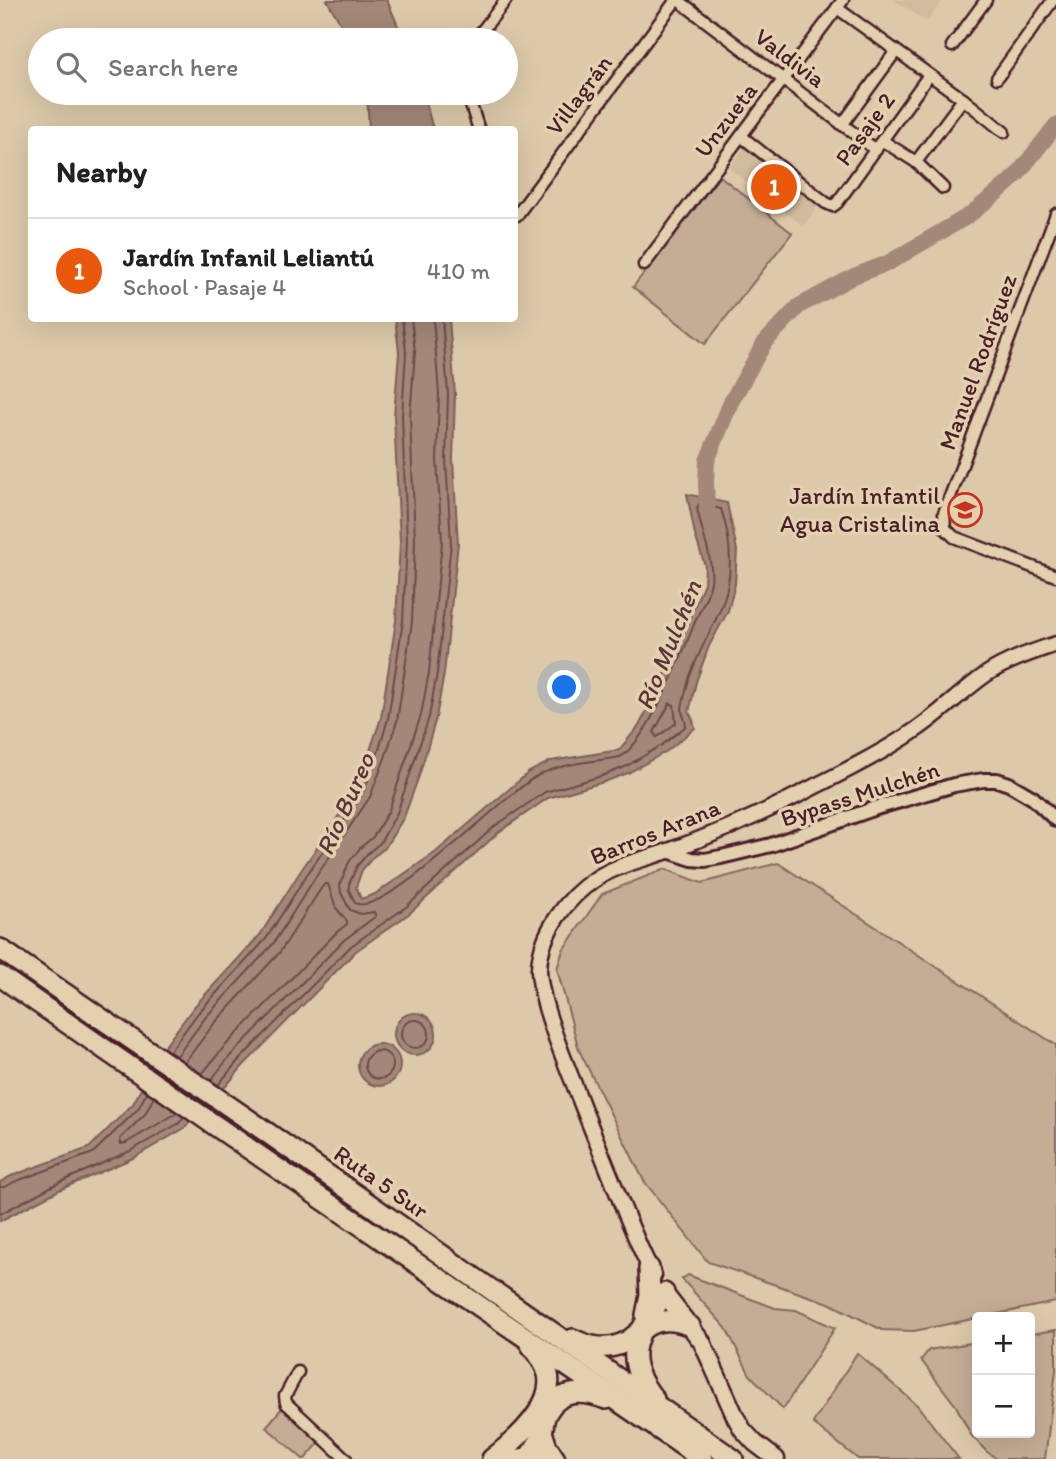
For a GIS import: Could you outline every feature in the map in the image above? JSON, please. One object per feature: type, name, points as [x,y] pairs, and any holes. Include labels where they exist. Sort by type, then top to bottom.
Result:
[{"type":"highway","name":"Ruta 5 Sur","points":[[0,948],[733,1459]]},
{"type":"highway","name":"Ruta 5 Sur","points":[[0,976],[702,1459]]},
{"type":"highway","points":[[649,1268],[650,1295],[635,1348],[636,1368],[647,1389],[667,1412]]},
{"type":"highway","points":[[642,1330],[664,1293]]},
{"type":"highway","points":[[546,1327],[589,1346],[605,1348],[626,1342],[654,1323],[669,1320],[690,1326]]},
{"type":"highway","points":[[522,1333],[545,1366],[548,1379],[546,1399],[539,1410],[534,1429],[524,1439],[533,1458]]},
{"type":"highway","points":[[492,1459],[510,1444],[543,1425],[548,1411],[558,1400],[569,1394],[587,1392],[627,1406]]},
{"type":"highway","points":[[534,1429],[555,1459]]},
{"type":"main road","name":"Barros Arana","points":[[664,1293],[649,1268],[609,1175],[545,1003],[539,970],[544,945],[560,914],[577,894],[598,877],[767,810],[881,752],[920,727],[989,673],[1016,659],[1056,644]]},
{"type":"main road","points":[[664,1293],[702,1342],[739,1424],[755,1443],[776,1459]]},
{"type":"main road","points":[[509,1459],[533,1458]]},
{"type":"street","points":[[484,28],[506,0]]},
{"type":"street","name":"Valdivia","points":[[677,0],[876,150]]},
{"type":"street","name":"Villagrán","points":[[518,213],[677,0]]},
{"type":"street","points":[[952,46],[986,0]]},
{"type":"street","points":[[997,78],[1053,0]]},
{"type":"street","points":[[840,4],[896,51],[1004,132]]},
{"type":"street","name":"Unzueta","points":[[644,265],[840,4]]},
{"type":"street","points":[[842,125],[896,51]]},
{"type":"street","name":"Pasaje 2","points":[[741,136],[832,206],[883,141],[929,75]]},
{"type":"street","points":[[916,162],[963,99]]},
{"type":"street","points":[[471,105],[478,126]]},
{"type":"street","points":[[883,141],[916,162],[943,188]]},
{"type":"street","name":"Manuel Rodríguez","points":[[1056,214],[944,513],[945,528],[954,537],[1056,576]]},
{"type":"street","name":"Bypass Mulchén","points":[[668,851],[692,859],[721,857],[771,845],[889,804],[954,785],[983,780],[997,780],[1009,784],[1033,799],[1056,820]]},
{"type":"street","points":[[298,1372],[285,1396],[286,1403],[346,1459]]},
{"type":"shaded area","points":[[894,0],[943,0],[927,22]]},
{"type":"shaded area","points":[[749,149],[819,205],[803,226],[729,168],[743,150]]},
{"type":"shaded area","points":[[720,176],[792,233],[705,344],[633,287]]},
{"type":"shaded area","points":[[778,863],[1056,1045],[1056,1302],[1007,1312],[972,1312],[972,1319],[914,1331],[882,1330],[829,1303],[708,1262],[644,1181],[579,1050],[557,969],[563,950],[602,894],[665,869],[702,883]]},
{"type":"shaded area","points":[[688,1275],[775,1308],[796,1310],[835,1328],[783,1409],[750,1375],[726,1328],[682,1279]]},
{"type":"shaded area","points":[[1056,1330],[1056,1370],[1045,1459],[997,1459],[974,1438],[1035,1438],[1035,1333]]},
{"type":"shaded area","points":[[972,1343],[972,1436],[956,1406],[921,1360],[929,1350]]},
{"type":"shaded area","points":[[857,1353],[917,1405],[959,1459],[858,1459],[813,1423]]},
{"type":"shaded area","points":[[282,1408],[320,1442],[305,1459],[266,1427]]},
{"type":"water","points":[[327,0],[387,0],[399,28],[343,28]]},
{"type":"water","points":[[368,105],[426,105],[432,126],[369,126]]},
{"type":"water","points":[[395,322],[449,322],[455,394],[453,460],[458,543],[444,674],[436,718],[404,817],[385,848],[362,870],[356,887],[361,899],[375,894],[436,852],[529,772],[551,761],[619,750],[639,726],[671,663],[704,583],[705,566],[695,535],[687,494],[727,503],[737,550],[735,584],[728,611],[709,646],[696,682],[689,712],[695,728],[667,751],[628,773],[548,798],[499,832],[410,913],[356,951],[183,1129],[133,1158],[59,1190],[0,1221],[0,1182],[89,1148],[133,1104],[162,1050],[193,1008],[260,935],[357,789],[381,718],[396,621],[400,542],[394,416],[399,352]]},
{"type":"water","points":[[415,1013],[430,1019],[436,1034],[430,1049],[415,1055],[400,1049],[394,1034],[400,1019]]},
{"type":"water","points":[[379,1044],[394,1050],[400,1065],[394,1080],[379,1086],[364,1080],[358,1065],[364,1050]]},
{"type":"waterway","name":"Río Mulchén","points":[[709,517],[707,461],[731,402],[765,342],[799,306],[854,276],[888,263],[968,216],[1017,175],[1056,125]]},
{"type":"place","name":"Jardín Infanil Leliantú","points":[[774,187]]},
{"type":"place","name":"Jardín Infantil Agua Cristalina","points":[[965,510]]},
{"type":"water label","name":"Río Bureo","points":[[345,804]]}]
